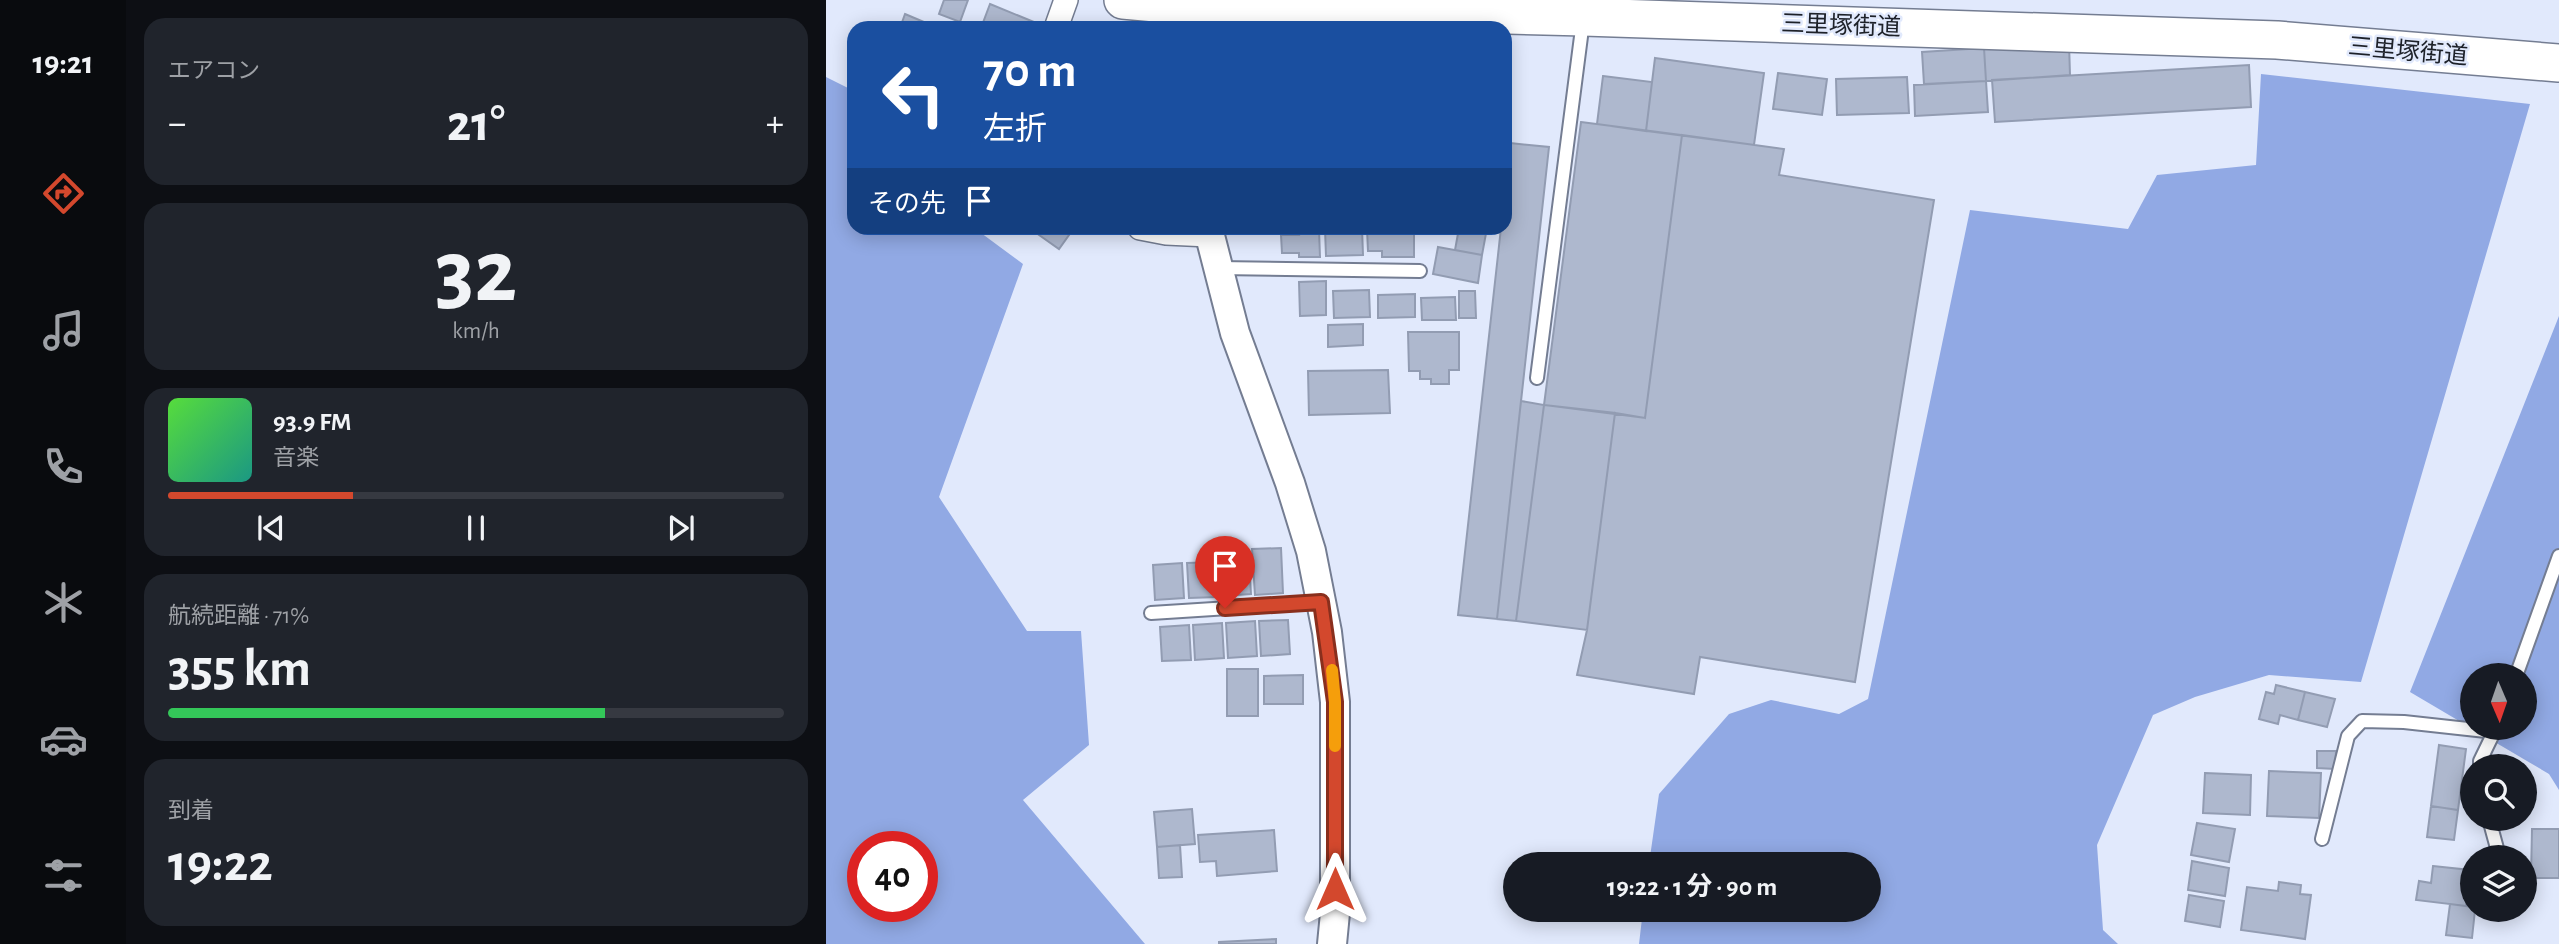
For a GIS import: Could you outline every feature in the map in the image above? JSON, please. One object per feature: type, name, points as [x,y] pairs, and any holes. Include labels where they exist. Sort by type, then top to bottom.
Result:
[{"type":"main road","name":"三里塚街道","points":[[1123,0],[1200,18],[1584,17],[2277,40],[2559,63]]},
{"type":"street","points":[[1058,21],[1066,0]]},
{"type":"street","points":[[1209,235],[1235,333],[1290,483],[1311,551],[1321,602],[1335,702],[1335,913],[1332,944]]},
{"type":"lane","points":[[1537,378],[1584,17]]},
{"type":"lane","points":[[1217,268],[1420,271]]},
{"type":"lane","points":[[2521,663],[2559,556]]},
{"type":"lane","points":[[1151,613],[1321,602]]},
{"type":"lane","points":[[2322,839],[2348,736],[2362,722],[2460,727]]},
{"type":"shaded area","points":[[2261,74],[2530,104],[2361,682],[2269,675],[2195,697],[2153,715],[2097,845],[2103,930],[2118,944],[1639,944],[1642,922],[1881,922],[1881,852],[1651,852],[1659,794],[1729,714],[1771,700],[1839,714],[1868,699],[1970,210],[2128,229],[2157,175],[2256,165]]},
{"type":"shaded area","points":[[826,77],[847,88],[847,235],[984,235],[1023,264],[939,497],[1027,631],[1081,631],[1089,745],[1023,800],[1145,944],[826,944]]},
{"type":"shaded area","points":[[2559,316],[2559,790],[2549,774],[2537,767],[2537,754],[2515,754],[2491,740],[2538,740],[2538,663],[2460,663],[2460,721],[2410,692]]},
{"type":"building","points":[[944,0],[968,0],[960,21],[939,14]]},
{"type":"building","points":[[990,4],[1031,21],[984,21]]},
{"type":"building","points":[[905,14],[922,21],[902,21]]},
{"type":"building","points":[[2069,43],[2070,75],[1986,81],[1984,48]]},
{"type":"building","points":[[1984,48],[1986,81],[1924,84],[1922,52]]},
{"type":"building","points":[[1655,58],[1764,73],[1754,145],[1646,131]]},
{"type":"building","points":[[2249,65],[2251,107],[1995,122],[1992,80]]},
{"type":"building","points":[[1778,73],[1827,79],[1822,115],[1773,109]]},
{"type":"building","points":[[1603,76],[1652,82],[1646,131],[1597,124]]},
{"type":"building","points":[[1907,77],[1909,113],[1837,115],[1836,79]]},
{"type":"building","points":[[1986,81],[1988,112],[1915,116],[1914,85]]},
{"type":"building","points":[[1581,122],[1682,135],[1645,418],[1544,405]]},
{"type":"building","points":[[1682,135],[1784,149],[1779,175],[1934,200],[1855,682],[1700,657],[1694,694],[1577,675],[1587,630],[1615,413],[1645,418]]},
{"type":"building","points":[[1512,143],[1549,147],[1497,619],[1458,615],[1500,235],[1512,235]]},
{"type":"building","points":[[1039,235],[1069,235],[1059,249]]},
{"type":"building","points":[[1281,235],[1319,235],[1320,257],[1299,257],[1299,253],[1282,253]]},
{"type":"building","points":[[1325,235],[1362,235],[1363,255],[1326,256]]},
{"type":"building","points":[[1367,235],[1414,235],[1414,257],[1382,257],[1382,251],[1368,251]]},
{"type":"building","points":[[1458,235],[1486,235],[1482,255],[1455,250]]},
{"type":"building","points":[[1438,247],[1482,255],[1478,283],[1433,274]]},
{"type":"building","points":[[1326,281],[1326,315],[1300,316],[1299,282]]},
{"type":"building","points":[[1369,290],[1370,317],[1334,318],[1333,291]]},
{"type":"building","points":[[1459,291],[1475,291],[1476,318],[1459,318]]},
{"type":"building","points":[[1415,294],[1415,317],[1378,318],[1378,295]]},
{"type":"building","points":[[1455,297],[1456,320],[1422,320],[1421,298]]},
{"type":"building","points":[[1363,324],[1363,345],[1328,347],[1328,325]]},
{"type":"building","points":[[1408,332],[1459,332],[1459,370],[1449,370],[1449,384],[1431,384],[1431,379],[1420,379],[1420,371],[1409,371]]},
{"type":"building","points":[[1388,370],[1390,413],[1309,415],[1308,371]]},
{"type":"building","points":[[1521,401],[1544,405],[1516,621],[1497,619]]},
{"type":"building","points":[[1544,405],[1615,413],[1587,630],[1516,621]]},
{"type":"building","points":[[1281,548],[1283,593],[1255,595],[1252,549]]},
{"type":"building","points":[[1249,560],[1251,594],[1222,596],[1220,561]]},
{"type":"building","points":[[1216,562],[1218,597],[1189,598],[1187,563]]},
{"type":"building","points":[[1182,563],[1184,598],[1155,600],[1153,565]]},
{"type":"building","points":[[1288,620],[1290,654],[1261,656],[1259,621]]},
{"type":"building","points":[[1255,621],[1257,656],[1228,658],[1226,623]]},
{"type":"building","points":[[1222,623],[1224,658],[1195,660],[1193,625]]},
{"type":"building","points":[[1189,625],[1191,660],[1162,661],[1160,627]]},
{"type":"building","points":[[1227,669],[1258,669],[1258,716],[1227,716]]},
{"type":"building","points":[[1303,675],[1303,704],[1264,704],[1264,676]]},
{"type":"building","points":[[2276,685],[2305,692],[2298,720],[2280,715],[2278,724],[2259,719],[2266,692],[2274,694]]},
{"type":"building","points":[[2305,692],[2335,699],[2327,727],[2298,720]]},
{"type":"building","points":[[2439,745],[2466,749],[2465,754],[2460,754],[2458,810],[2431,806]]},
{"type":"building","points":[[2317,751],[2336,751],[2335,769],[2317,768]]},
{"type":"building","points":[[2269,771],[2321,773],[2319,818],[2267,816]]},
{"type":"building","points":[[2205,773],[2251,775],[2250,815],[2203,813]]},
{"type":"building","points":[[2431,806],[2458,810],[2454,840],[2427,837]]},
{"type":"building","points":[[1192,809],[1195,844],[1157,847],[1154,812]]},
{"type":"building","points":[[2197,823],[2235,829],[2229,862],[2191,855]]},
{"type":"building","points":[[2559,829],[2559,878],[2537,878],[2537,845],[2532,845],[2532,831]]},
{"type":"building","points":[[1274,830],[1277,871],[1217,876],[1216,861],[1200,862],[1198,835]]},
{"type":"building","points":[[1180,845],[1182,877],[1159,878],[1157,847]]},
{"type":"building","points":[[2192,861],[2229,868],[2225,896],[2188,890]]},
{"type":"building","points":[[2433,866],[2460,869],[2460,905],[2416,900],[2419,881],[2431,883]]},
{"type":"building","points":[[2279,882],[2301,885],[2300,894],[2311,895],[2305,939],[2241,930],[2247,887],[2278,891]]},
{"type":"building","points":[[2189,895],[2224,901],[2220,927],[2185,921]]},
{"type":"building","points":[[2450,904],[2460,905],[2460,922],[2474,922],[2472,938],[2446,935]]},
{"type":"building","points":[[1276,939],[1276,944],[1219,944],[1219,942]]},
{"type":"slow traffic","points":[[1332,670],[1335,746]]},
{"type":"route","points":[[1225,608],[1321,602],[1335,702],[1335,889]]}]
